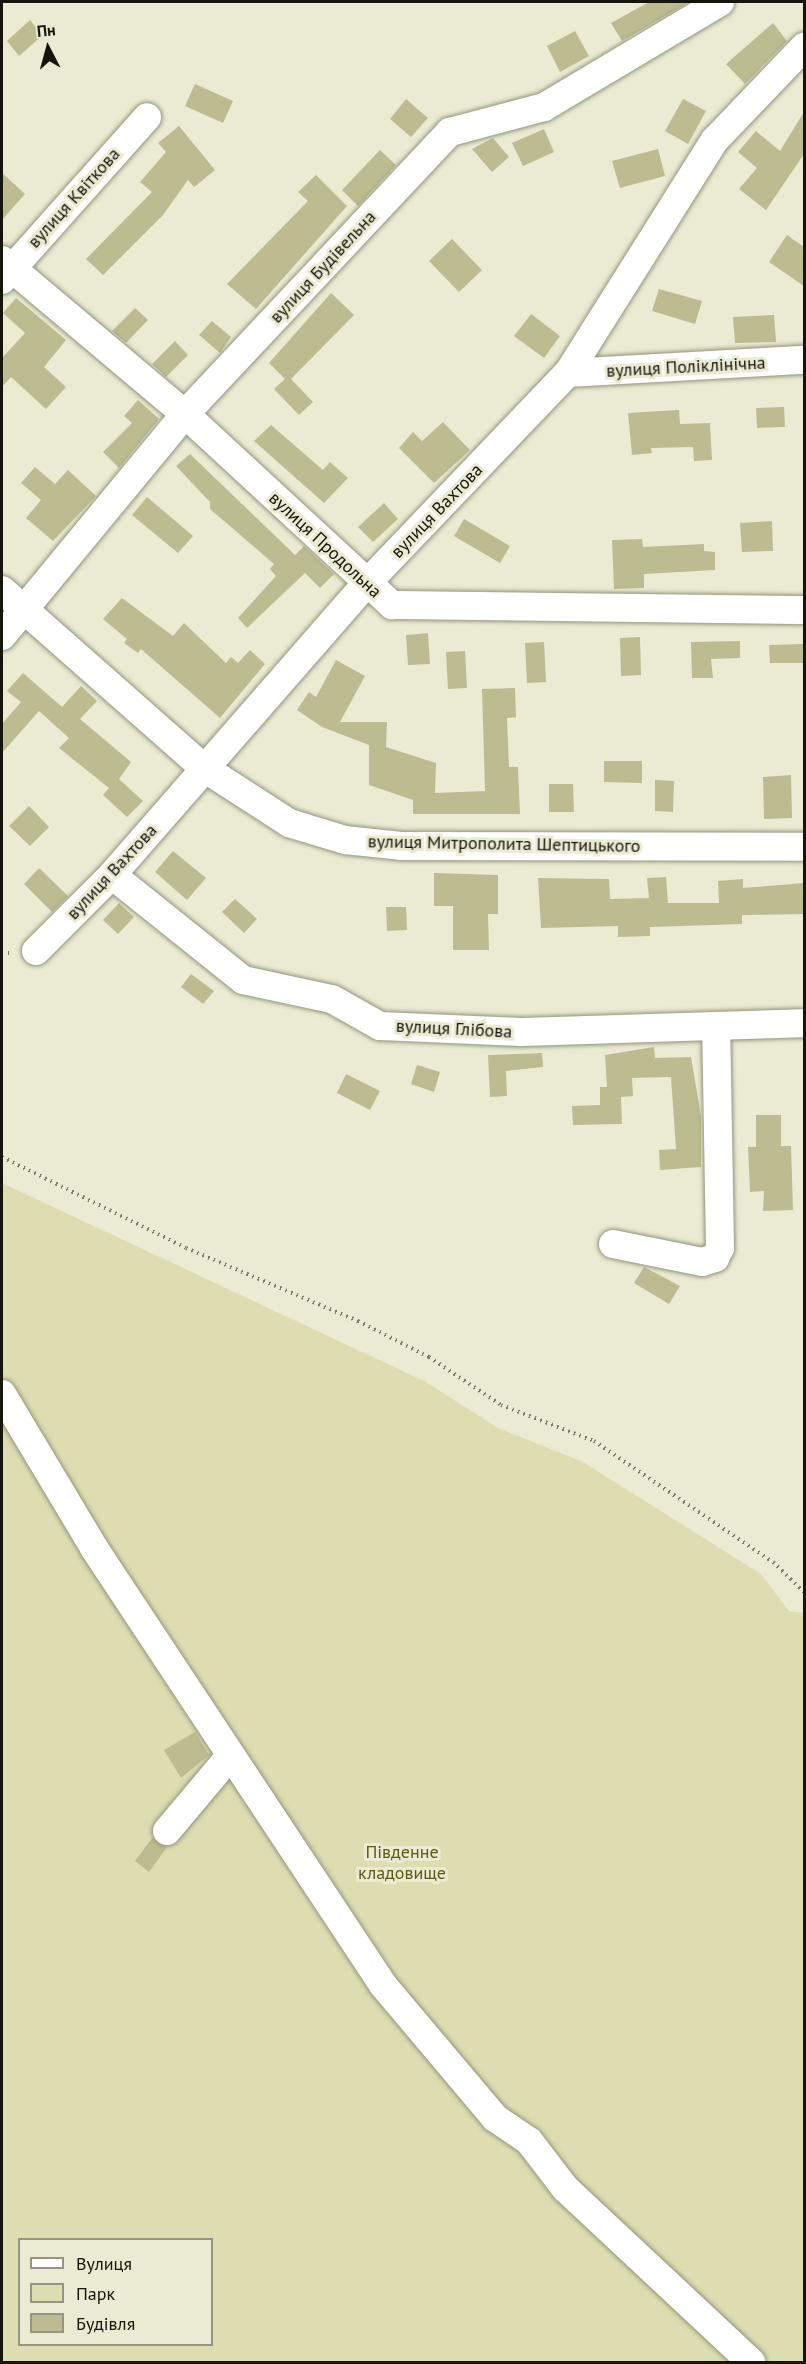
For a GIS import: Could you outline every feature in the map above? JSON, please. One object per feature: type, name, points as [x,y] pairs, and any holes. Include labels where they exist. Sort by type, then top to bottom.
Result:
[{"type":"street","name":"вулиця Будівельна","points":[[2,636],[185,414],[450,132],[544,107],[720,2]]},
{"type":"street","name":"вулиця Вахтова","points":[[36,951],[112,875],[367,583],[568,373],[715,140],[804,46]]},
{"type":"street","name":"вулиця Квіткова","points":[[5,269],[147,117]]},
{"type":"street","name":"вулиця Продольна","points":[[5,269],[185,414],[392,605],[406,608],[804,610]]},
{"type":"street","name":"вулиця Поліклінічна","points":[[568,373],[804,360]]},
{"type":"street","name":"вулиця Митрополита Шептицького","points":[[2,590],[204,768],[289,823],[345,840],[471,847],[804,847]]},
{"type":"street","name":"вулиця Глібова","points":[[112,875],[243,980],[332,999],[380,1026],[521,1032],[804,1023]]},
{"type":"street","points":[[613,1244],[702,1262],[715,1258],[720,1248],[716,1026]]},
{"type":"street","points":[[2,1394],[229,1757],[383,1985],[495,2118],[529,2140],[565,2188],[751,2362]]},
{"type":"street","points":[[167,1831],[229,1757]]},
{"type":"path","points":[[2,1157],[186,1248],[358,1321],[429,1357],[501,1406],[594,1442],[773,1562],[804,1592]]},
{"type":"green space","name":"Південне кладовище","points":[[2,1183],[426,1382],[498,1428],[583,1462],[761,1574],[789,1611],[804,1613],[804,2362],[2,2362]]},
{"type":"building","points":[[649,2],[689,2],[622,41],[611,23]]},
{"type":"building","points":[[30,20],[43,35],[19,56],[7,41]]},
{"type":"building","points":[[773,23],[787,41],[745,84],[726,64]]},
{"type":"building","points":[[575,31],[589,56],[560,72],[547,46]]},
{"type":"building","points":[[195,84],[233,101],[223,123],[185,106]]},
{"type":"building","points":[[406,99],[428,118],[411,137],[390,119]]},
{"type":"building","points":[[683,99],[706,111],[688,144],[665,131]]},
{"type":"building","points":[[804,112],[804,154],[766,210],[739,189],[757,168],[738,152],[756,131],[780,151]]},
{"type":"building","points":[[179,126],[215,170],[194,187],[188,180],[163,215],[103,275],[86,259],[152,192],[140,182],[166,152],[158,143]]},
{"type":"building","points":[[544,129],[554,152],[523,166],[512,143]]},
{"type":"building","points":[[493,138],[509,157],[492,172],[472,149]]},
{"type":"building","points":[[658,149],[665,176],[620,188],[612,161]]},
{"type":"building","points":[[380,150],[396,165],[358,206],[342,190]]},
{"type":"building","points":[[2,173],[25,194],[2,220]]},
{"type":"building","points":[[316,175],[347,206],[256,309],[227,284],[308,201],[298,192]]},
{"type":"building","points":[[787,235],[804,247],[804,286],[769,262]]},
{"type":"building","points":[[452,239],[482,270],[459,292],[429,261]]},
{"type":"building","points":[[659,289],[702,301],[695,324],[652,311]]},
{"type":"building","points":[[331,293],[354,315],[291,379],[313,402],[299,415],[274,389],[285,379],[269,363]]},
{"type":"building","points":[[16,298],[66,340],[44,367],[66,387],[46,409],[11,377],[2,387],[2,358],[25,333],[3,313]]},
{"type":"building","points":[[135,308],[148,320],[126,343],[112,331]]},
{"type":"building","points":[[531,314],[560,336],[544,358],[514,336]]},
{"type":"building","points":[[774,315],[776,342],[735,343],[733,317]]},
{"type":"building","points":[[212,321],[231,337],[220,353],[199,335]]},
{"type":"building","points":[[175,341],[188,355],[166,377],[152,364]]},
{"type":"building","points":[[138,400],[159,419],[119,468],[103,452],[132,423],[124,416]]},
{"type":"building","points":[[784,407],[785,427],[757,428],[756,408]]},
{"type":"building","points":[[679,410],[680,424],[710,423],[712,460],[694,461],[693,447],[651,448],[652,453],[632,455],[628,413]]},
{"type":"building","points":[[443,422],[470,450],[434,483],[399,448],[413,432],[422,441]]},
{"type":"building","points":[[271,425],[323,470],[330,462],[348,478],[324,503],[254,441]]},
{"type":"building","points":[[190,454],[295,555],[304,546],[334,574],[320,588],[305,573],[247,628],[238,618],[276,576],[270,569],[274,564],[210,509],[210,502],[176,466]]},
{"type":"building","points":[[35,467],[55,484],[68,470],[96,496],[53,541],[26,518],[41,500],[21,483]]},
{"type":"building","points":[[147,497],[193,536],[178,553],[132,515]]},
{"type":"building","points":[[384,503],[398,519],[373,542],[358,527]]},
{"type":"building","points":[[464,519],[510,546],[500,563],[454,536]]},
{"type":"building","points":[[772,521],[773,551],[742,552],[740,523]]},
{"type":"building","points":[[642,539],[643,547],[704,544],[704,551],[715,552],[715,570],[644,574],[644,588],[614,589],[612,540]]},
{"type":"building","points":[[122,598],[173,636],[184,623],[226,663],[231,657],[238,663],[250,650],[265,664],[220,718],[141,649],[138,653],[124,643],[127,639],[103,619]]},
{"type":"building","points":[[428,633],[430,664],[408,665],[406,635]]},
{"type":"building","points":[[640,637],[641,675],[621,676],[620,638]]},
{"type":"building","points":[[740,641],[740,658],[711,659],[713,678],[692,678],[691,642]]},
{"type":"building","points":[[544,642],[546,682],[527,683],[525,643]]},
{"type":"building","points":[[804,644],[804,663],[770,663],[769,645]]},
{"type":"building","points":[[465,651],[467,688],[448,689],[446,652]]},
{"type":"building","points":[[336,660],[365,676],[340,722],[387,722],[386,747],[436,763],[435,793],[485,791],[482,689],[515,688],[516,717],[507,718],[509,767],[518,767],[520,814],[413,814],[413,800],[369,785],[369,745],[322,727],[297,710],[309,692],[316,697]]},
{"type":"building","points":[[23,673],[62,707],[81,686],[97,701],[80,719],[131,762],[119,779],[143,801],[127,817],[103,795],[109,788],[59,748],[69,738],[39,711],[2,753],[2,724],[21,702],[7,691]]},
{"type":"building","points":[[604,761],[642,761],[642,783],[604,782]]},
{"type":"building","points":[[791,775],[792,818],[764,819],[763,777]]},
{"type":"building","points":[[655,780],[674,781],[673,812],[655,811]]},
{"type":"building","points":[[549,784],[573,784],[574,812],[549,812]]},
{"type":"building","points":[[29,806],[49,827],[30,846],[9,826]]},
{"type":"building","points":[[173,851],[206,878],[187,900],[155,872]]},
{"type":"building","points":[[39,868],[68,896],[52,912],[24,884]]},
{"type":"building","points":[[434,873],[498,875],[498,914],[488,914],[489,950],[453,950],[453,906],[434,906]]},
{"type":"building","points":[[666,877],[668,903],[719,903],[718,881],[743,879],[743,888],[804,883],[804,914],[742,915],[742,924],[650,927],[650,936],[618,937],[618,926],[541,928],[538,878],[609,879],[610,899],[649,898],[647,878]]},
{"type":"building","points":[[235,899],[257,919],[244,933],[222,912]]},
{"type":"building","points":[[119,903],[134,917],[118,934],[103,920]]},
{"type":"building","points":[[386,907],[406,907],[407,930],[387,931]]},
{"type":"building","points":[[191,974],[214,991],[203,1004],[181,987]]},
{"type":"building","points":[[654,1047],[655,1058],[691,1057],[701,1116],[701,1167],[660,1170],[659,1150],[676,1149],[671,1077],[632,1078],[633,1096],[621,1097],[622,1124],[573,1125],[572,1106],[600,1105],[600,1087],[607,1087],[605,1055]]},
{"type":"building","points":[[542,1053],[543,1067],[506,1071],[507,1096],[490,1097],[488,1055]]},
{"type":"building","points":[[417,1065],[440,1072],[434,1092],[411,1084]]},
{"type":"building","points":[[346,1074],[380,1091],[370,1110],[337,1093]]},
{"type":"building","points":[[756,1115],[781,1115],[781,1146],[791,1146],[793,1210],[763,1211],[764,1191],[750,1192],[748,1147],[756,1147]]},
{"type":"building","points":[[644,1267],[680,1286],[669,1304],[634,1283]]},
{"type":"building","points":[[195,1732],[209,1755],[181,1778],[164,1750]]},
{"type":"building","points":[[152,1838],[167,1847],[149,1872],[135,1861]]}]
